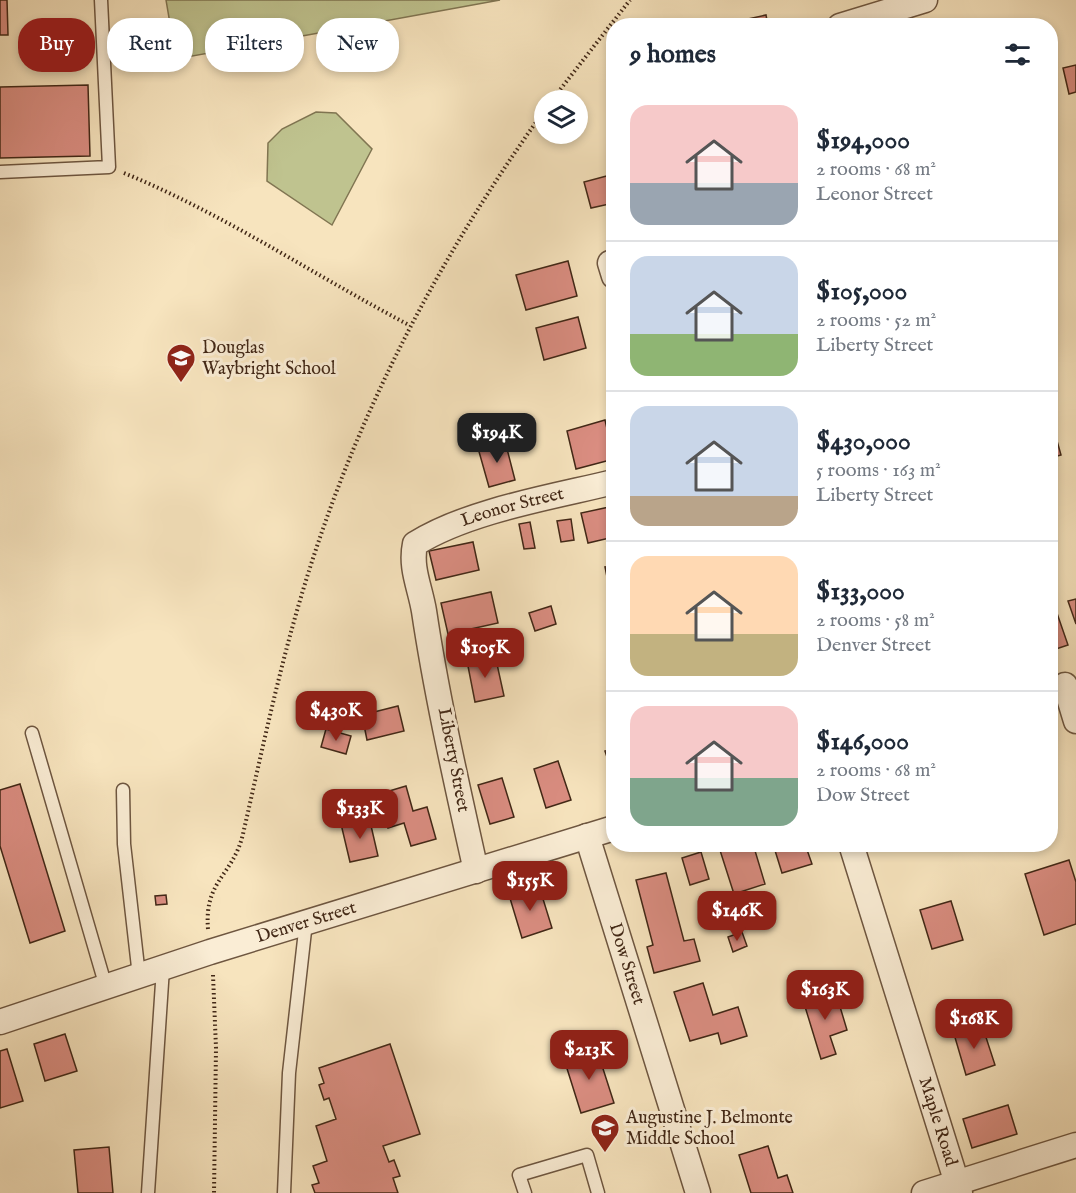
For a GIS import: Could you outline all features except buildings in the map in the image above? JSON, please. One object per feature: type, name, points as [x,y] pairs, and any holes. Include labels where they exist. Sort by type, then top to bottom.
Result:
[{"type":"street","points":[[866,18],[925,0]]},
{"type":"street","name":"Leonor Street","points":[[415,544],[430,534],[458,523],[606,484]]},
{"type":"street","name":"Liberty Street","points":[[415,544],[412,560],[424,609],[428,649],[476,871]]},
{"type":"street","points":[[1064,685],[1076,722]]},
{"type":"street","name":"Denver Street","points":[[0,1022],[306,922],[606,830]]},
{"type":"street","name":"Dow Street","points":[[587,836],[698,1193]]},
{"type":"street","name":"Maple Road","points":[[853,852],[958,1188]]},
{"type":"street","points":[[924,1193],[958,1188],[1076,1145]]},
{"type":"lane","points":[[0,172],[109,167],[101,0]]},
{"type":"lane","points":[[32,733],[106,987]]},
{"type":"lane","points":[[123,790],[124,844],[139,976]]},
{"type":"lane","points":[[284,1193],[289,1072],[306,922]]},
{"type":"lane","points":[[148,1193],[163,969]]},
{"type":"lane","points":[[525,1193],[519,1175],[587,1155],[598,1193]]},
{"type":"path","points":[[616,18],[630,0]]},
{"type":"path","points":[[560,90],[606,31]]},
{"type":"path","points":[[240,847],[266,721],[304,585],[353,448],[409,325],[471,220],[534,126]]},
{"type":"path","points":[[109,167],[217,215],[331,284],[409,325]]},
{"type":"path","points":[[214,1193],[216,1048]]},
{"type":"green space","points":[[166,0],[500,0],[399,18],[316,18],[316,34],[304,36],[304,18],[205,18],[205,54],[193,56],[193,18],[169,18]]},
{"type":"green space","points":[[316,112],[336,113],[372,149],[332,225],[267,181],[268,143],[282,129]]},
{"type":"place","name":"Douglas Waybright School","points":[[181,384]]},
{"type":"place","name":"Augustine J. Belmonte Middle School","points":[[605,1154]]}]
